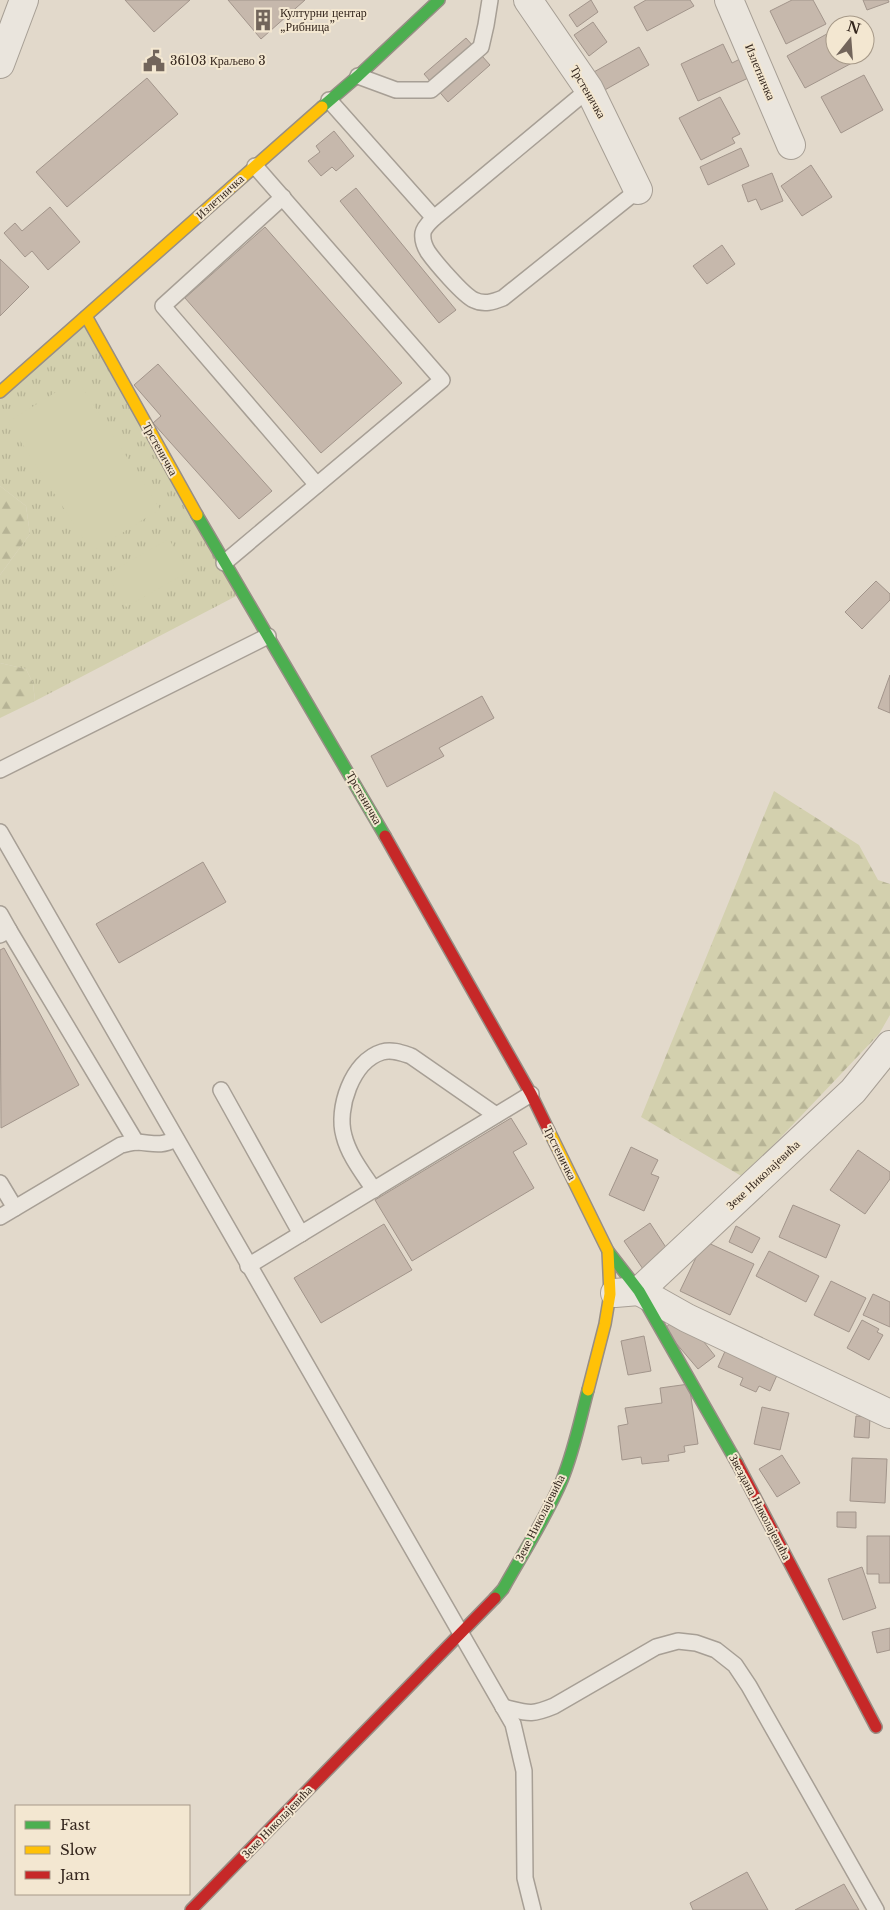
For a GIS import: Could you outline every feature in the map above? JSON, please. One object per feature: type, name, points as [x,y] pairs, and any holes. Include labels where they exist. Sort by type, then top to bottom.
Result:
[{"type":"street","name":"Излетничка","points":[[0,392],[358,76],[440,0]]},
{"type":"street","name":"Трстеничка","points":[[528,0],[589,89],[638,190]]},
{"type":"street","name":"Излетничка","points":[[729,0],[791,145]]},
{"type":"street","points":[[0,64],[15,4]]},
{"type":"street","name":"Трстеничка","points":[[86,316],[224,563],[361,793],[531,1094],[608,1251],[610,1294]]},
{"type":"street","name":"Зеке Николајевића","points":[[639,1291],[853,1091],[890,1045]]},
{"type":"street","name":"Звездана Николајевића","points":[[608,1251],[639,1291],[721,1433],[876,1727]]},
{"type":"street","points":[[610,1294],[639,1291]]},
{"type":"street","name":"Звездана Николајевића","points":[[639,1291],[687,1318],[890,1414]]},
{"type":"street","name":"Зеке Николајевића","points":[[191,1910],[503,1589],[562,1479],[579,1424],[605,1324],[610,1294]]},
{"type":"lane","points":[[358,76],[396,90],[431,90],[481,47],[490,0]]},
{"type":"lane","points":[[589,89],[434,218],[423,232],[423,243],[428,252],[472,299],[483,303],[493,302],[504,298],[638,190]]},
{"type":"lane","points":[[329,100],[434,218]]},
{"type":"lane","points":[[224,563],[442,380],[255,166]]},
{"type":"lane","points":[[283,197],[163,306],[317,485]]},
{"type":"lane","points":[[0,770],[268,636]]},
{"type":"lane","points":[[0,832],[513,1724],[524,1771],[525,1878],[533,1910]]},
{"type":"lane","points":[[0,914],[5,932],[136,1142]]},
{"type":"lane","points":[[374,1190],[351,1154],[344,1136],[342,1121],[343,1103],[351,1084],[360,1068],[371,1058],[382,1052],[397,1051],[411,1056],[496,1115]]},
{"type":"lane","points":[[221,1090],[301,1234]]},
{"type":"lane","points":[[248,1266],[531,1094]]},
{"type":"lane","points":[[0,1217],[121,1145],[136,1142],[157,1145],[166,1144],[176,1139]]},
{"type":"lane","points":[[0,1183],[15,1208]]},
{"type":"lane","points":[[504,1707],[527,1714],[541,1711],[554,1706],[656,1647],[678,1641],[696,1642],[716,1650],[735,1665],[749,1686],[876,1910]]},
{"type":"green space","points":[[86,316],[242,593],[35,701],[33,683],[26,669],[0,663],[0,575],[30,534],[26,506],[0,486],[0,392]]},
{"type":"green space","points":[[77,379],[160,509],[92,552],[8,422]]},
{"type":"green space","points":[[0,486],[26,506],[30,534],[0,575]]},
{"type":"green space","points":[[169,539],[188,572],[126,607],[107,574]]},
{"type":"green space","points":[[0,663],[26,669],[33,683],[35,701],[0,718]]},
{"type":"green space","points":[[774,791],[859,845],[878,880],[890,884],[890,1015],[879,1034],[743,1177],[641,1117]]},
{"type":"building","points":[[125,0],[190,0],[154,32]]},
{"type":"building","name":"Културни центар „Рибница”","points":[[228,0],[305,0],[261,39]]},
{"type":"building","points":[[591,0],[598,12],[577,27],[569,15]]},
{"type":"building","points":[[646,0],[690,0],[694,6],[647,31],[634,7]]},
{"type":"building","points":[[792,0],[813,0],[825,24],[786,44],[770,11]]},
{"type":"building","points":[[863,0],[888,0],[889,2],[867,10]]},
{"type":"building","points":[[593,22],[607,42],[589,56],[574,35]]},
{"type":"building","points":[[825,35],[825,65],[848,65],[805,88],[787,56]]},
{"type":"building","points":[[466,38],[490,65],[448,102],[424,74]]},
{"type":"building","points":[[723,44],[732,63],[746,56],[755,75],[698,101],[681,64]]},
{"type":"building","points":[[639,47],[649,65],[603,91],[592,73]]},
{"type":"building","points":[[864,75],[883,110],[841,133],[821,97]]},
{"type":"building","points":[[147,78],[178,114],[67,207],[36,172]]},
{"type":"building","points":[[720,97],[740,134],[732,138],[735,143],[701,160],[679,118]]},
{"type":"building","points":[[334,131],[354,156],[336,171],[332,167],[321,176],[308,161],[320,152],[316,146]]},
{"type":"building","points":[[741,148],[749,166],[708,185],[700,167]]},
{"type":"building","points":[[811,165],[832,197],[802,216],[781,186]]},
{"type":"building","points":[[772,173],[783,201],[761,210],[756,199],[748,202],[742,185]]},
{"type":"building","points":[[356,188],[456,310],[439,323],[340,201]]},
{"type":"building","points":[[50,207],[80,242],[48,270],[32,251],[25,257],[4,233],[15,223],[22,231]]},
{"type":"building","points":[[265,227],[402,383],[321,453],[185,298]]},
{"type":"building","points":[[722,245],[735,264],[707,284],[693,266]]},
{"type":"building","points":[[0,259],[29,287],[0,316]]},
{"type":"building","points":[[158,364],[272,491],[239,519],[153,423],[161,416],[134,385]]},
{"type":"building","points":[[876,581],[890,594],[890,600],[862,629],[845,612]]},
{"type":"building","points":[[890,675],[890,713],[878,708]]},
{"type":"building","points":[[482,696],[494,718],[439,748],[444,756],[387,787],[371,756]]},
{"type":"building","points":[[203,862],[226,902],[119,963],[96,924]]},
{"type":"building","points":[[4,948],[79,1085],[1,1128],[0,950]]},
{"type":"building","points":[[511,1118],[527,1144],[513,1152],[534,1188],[412,1261],[375,1200]]},
{"type":"building","points":[[631,1147],[658,1160],[651,1174],[659,1177],[644,1211],[609,1195]]},
{"type":"building","points":[[858,1150],[890,1172],[890,1179],[865,1214],[830,1190]]},
{"type":"building","points":[[793,1205],[840,1225],[826,1258],[779,1237]]},
{"type":"building","points":[[650,1223],[669,1252],[643,1269],[624,1241]]},
{"type":"building","points":[[384,1224],[412,1270],[321,1323],[294,1278]]},
{"type":"building","points":[[736,1226],[760,1238],[752,1253],[729,1242]]},
{"type":"building","points":[[704,1241],[754,1264],[730,1315],[680,1291]]},
{"type":"building","points":[[769,1251],[819,1276],[806,1302],[756,1276]]},
{"type":"building","points":[[831,1281],[866,1298],[849,1332],[814,1315]]},
{"type":"building","points":[[873,1294],[890,1302],[890,1327],[863,1315]]},
{"type":"building","points":[[862,1320],[879,1329],[877,1332],[883,1335],[869,1360],[847,1348]]},
{"type":"building","points":[[673,1321],[693,1328],[715,1356],[698,1369],[664,1329]]},
{"type":"building","points":[[644,1336],[651,1371],[628,1375],[621,1341]]},
{"type":"building","points":[[726,1349],[778,1373],[770,1391],[759,1386],[756,1392],[740,1385],[743,1378],[718,1367]]},
{"type":"building","points":[[689,1384],[698,1444],[684,1446],[685,1452],[668,1455],[669,1461],[642,1464],[641,1457],[622,1460],[618,1426],[628,1424],[625,1408],[662,1403],[660,1388]]},
{"type":"building","points":[[762,1407],[789,1413],[780,1450],[754,1444]]},
{"type":"building","points":[[856,1416],[870,1417],[869,1438],[854,1437]]},
{"type":"building","points":[[782,1455],[800,1483],[777,1497],[759,1469]]},
{"type":"building","points":[[852,1458],[887,1459],[885,1503],[850,1501]]},
{"type":"building","points":[[837,1512],[856,1512],[856,1528],[837,1527]]},
{"type":"building","points":[[867,1536],[890,1536],[890,1583],[879,1583],[879,1574],[867,1574]]},
{"type":"building","points":[[862,1567],[876,1608],[843,1620],[828,1579]]},
{"type":"building","points":[[890,1628],[890,1650],[877,1653],[872,1632]]},
{"type":"building","points":[[747,1872],[768,1910],[693,1910],[690,1903]]},
{"type":"building","points":[[844,1884],[859,1910],[795,1910]]},
{"type":"traffic: fast","points":[[322,107],[439,0]]},
{"type":"traffic: fast","points":[[197,515],[385,836]]},
{"type":"traffic: fast","points":[[608,1251],[639,1291],[737,1463]]},
{"type":"traffic: fast","points":[[495,1598],[503,1589],[556,1494],[570,1458],[588,1390]]},
{"type":"traffic: slow","points":[[0,392],[322,107]]},
{"type":"traffic: slow","points":[[86,316],[197,515]]},
{"type":"traffic: slow","points":[[549,1131],[608,1251],[610,1294],[605,1324],[588,1390]]},
{"type":"traffic: jam","points":[[385,836],[531,1094],[549,1131]]},
{"type":"traffic: jam","points":[[737,1463],[876,1727]]},
{"type":"traffic: jam","points":[[191,1910],[495,1598]]},
{"type":"place","name":"Културни центар „Рибница”","points":[[263,20]]},
{"type":"place","name":"36103 Краљево 3","points":[[154,61]]}]
